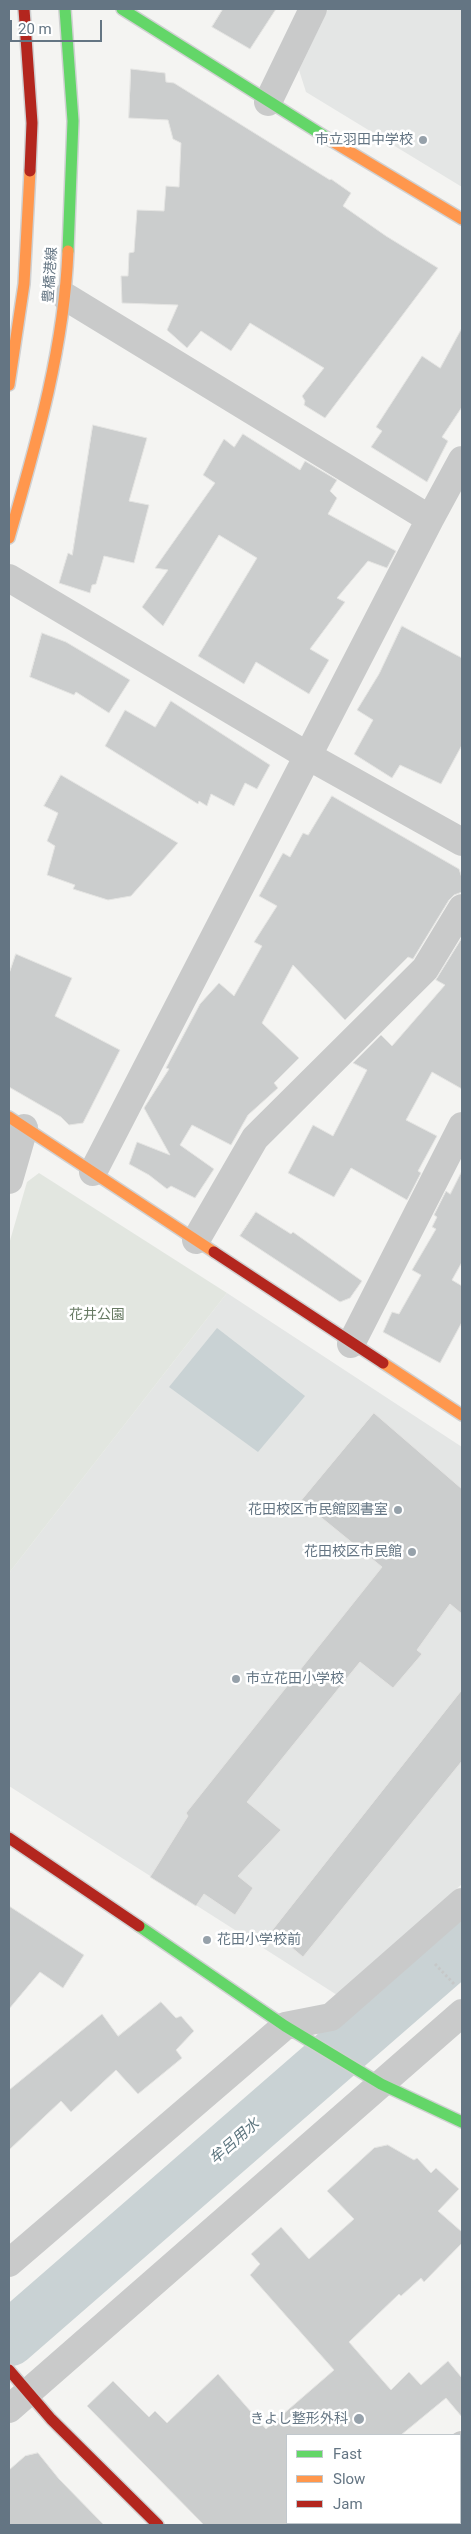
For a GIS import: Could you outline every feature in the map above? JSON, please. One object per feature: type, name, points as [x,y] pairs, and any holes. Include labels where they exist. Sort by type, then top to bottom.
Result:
[{"type":"street","name":"豊橋港線","points":[[9,385],[24,284],[32,123],[24,9]]},
{"type":"street","name":"豊橋港線","points":[[9,538],[44,416],[66,297],[73,121],[65,9]]},
{"type":"street","points":[[122,9],[268,102],[462,219]]},
{"type":"street","points":[[268,102],[313,9]]},
{"type":"street","points":[[66,297],[430,519]]},
{"type":"street","points":[[94,1172],[462,460]]},
{"type":"street","points":[[9,578],[308,756],[462,842]]},
{"type":"street","points":[[196,1240],[255,1138],[425,969],[462,908]]},
{"type":"street","points":[[9,1180],[16,1123],[94,1172],[462,1416]]},
{"type":"street","points":[[351,1344],[462,1126]]},
{"type":"street","points":[[9,1838],[285,2026],[381,2084],[462,2122]]},
{"type":"street","points":[[9,2264],[285,2026],[332,2017],[462,1902]]},
{"type":"street","points":[[19,2401],[462,2013]]},
{"type":"street","points":[[9,2370],[19,2401],[51,2418],[149,2522]]},
{"type":"path","points":[[430,1960],[456,1986]]},
{"type":"shaded area","name":"市立羽田中学校","points":[[328,9],[462,9],[462,187],[306,92],[299,70]]},
{"type":"shaded area","name":"市立花田小学校","points":[[227,1293],[462,1447],[462,1884],[337,1995],[9,1786],[9,1573]]},
{"type":"shaded area","points":[[217,1328],[305,1396],[258,1452],[169,1387]]},
{"type":"green space","name":"花井公園","points":[[39,1173],[227,1293],[9,1573],[9,1244],[27,1182]]},
{"type":"building","points":[[223,9],[276,9],[250,49],[212,27]]},
{"type":"building","points":[[131,69],[165,73],[166,82],[174,83],[331,179],[351,193],[343,206],[386,236],[438,268],[325,418],[304,405],[305,401],[302,396],[324,368],[250,323],[231,351],[201,331],[187,348],[167,330],[178,305],[122,303],[121,276],[128,276],[129,253],[134,252],[137,210],[164,211],[166,186],[179,187],[181,143],[173,139],[168,120],[129,118]]},
{"type":"building","points":[[462,328],[462,407],[442,437],[448,441],[427,482],[371,447],[382,431],[376,427],[422,356],[440,368]]},
{"type":"building","points":[[93,425],[147,438],[129,501],[149,505],[134,563],[104,556],[96,584],[92,585],[90,593],[59,583],[68,553],[72,555]]},
{"type":"building","points":[[243,434],[300,470],[305,461],[337,480],[330,491],[337,498],[328,514],[396,551],[387,568],[368,561],[337,598],[345,602],[310,649],[329,660],[309,694],[256,662],[244,684],[198,656],[257,558],[219,535],[163,626],[142,607],[168,570],[155,568],[215,483],[203,475],[224,439],[234,447]]},
{"type":"building","points":[[402,626],[462,658],[462,745],[441,784],[400,765],[392,778],[354,754],[373,720],[357,710],[379,674]]},
{"type":"building","points":[[42,633],[66,642],[130,680],[109,713],[76,692],[74,695],[30,677]]},
{"type":"building","points":[[171,701],[270,765],[257,789],[245,783],[234,806],[211,794],[207,806],[199,801],[198,804],[105,746],[125,710],[155,727]]},
{"type":"building","points":[[61,775],[178,843],[131,896],[108,900],[73,889],[75,885],[47,875],[55,846],[47,841],[58,813],[44,806]]},
{"type":"building","points":[[332,796],[459,869],[462,878],[462,892],[454,895],[449,900],[413,959],[408,957],[345,1020],[293,965],[262,1023],[299,1058],[274,1083],[278,1088],[248,1115],[231,1145],[192,1125],[180,1145],[214,1169],[195,1198],[171,1186],[167,1189],[149,1175],[129,1164],[137,1142],[170,1155],[144,1108],[169,1069],[166,1068],[200,1004],[219,983],[234,996],[262,946],[254,942],[277,906],[259,896],[283,853],[290,857],[303,833],[308,835]]},
{"type":"building","points":[[462,938],[462,1089],[432,1072],[406,1120],[437,1136],[418,1171],[421,1173],[407,1200],[351,1168],[334,1197],[288,1173],[313,1125],[333,1136],[367,1070],[353,1063],[381,1035],[392,1046],[445,985],[436,980]]},
{"type":"building","points":[[16,954],[72,978],[55,1016],[120,1050],[83,1123],[69,1125],[61,1117],[9,1087],[9,974]]},
{"type":"building","points":[[462,1171],[462,1262],[452,1280],[462,1286],[462,1322],[440,1363],[383,1332],[392,1312],[399,1314],[421,1275],[412,1270],[436,1229],[432,1227],[437,1217],[434,1215],[446,1191],[450,1194]]},
{"type":"building","points":[[256,1212],[291,1234],[293,1232],[362,1281],[350,1298],[340,1302],[240,1236]]},
{"type":"building","points":[[374,1413],[462,1489],[462,1614],[450,1604],[417,1650],[422,1654],[393,1688],[360,1662],[247,1802],[281,1830],[238,1876],[253,1888],[235,1915],[204,1894],[196,1906],[150,1877],[188,1816],[186,1813],[382,1567],[301,1501]]},
{"type":"building","points":[[462,1690],[462,1761],[303,1957],[272,1931]]},
{"type":"building","points":[[9,1906],[84,1955],[63,1988],[40,1972],[9,2009]]},
{"type":"building","points":[[161,2002],[176,2018],[181,2016],[194,2031],[176,2050],[182,2058],[138,2094],[116,2070],[71,2112],[61,2101],[9,2150],[9,2090],[102,2014],[118,2036]]},
{"type":"building","points":[[388,2145],[414,2160],[417,2158],[431,2173],[436,2168],[459,2189],[438,2211],[462,2232],[462,2243],[424,2282],[421,2278],[401,2296],[399,2294],[349,2342],[391,2390],[409,2372],[421,2385],[448,2361],[462,2378],[462,2417],[446,2398],[402,2434],[286,2434],[287,2525],[204,2525],[87,2406],[113,2381],[149,2417],[155,2411],[167,2423],[218,2374],[266,2429],[334,2370],[250,2275],[260,2264],[251,2254],[281,2227],[309,2259],[354,2219],[327,2191],[374,2148]]},
{"type":"building","points":[[38,2453],[59,2479],[104,2525],[9,2525],[9,2470],[25,2456]]},
{"type":"waterway","name":"牟呂用水","points":[[9,2339],[462,1945]]},
{"type":"traffic: fast","points":[[65,9],[73,121],[68,251]]},
{"type":"traffic: fast","points":[[122,9],[332,141]]},
{"type":"traffic: fast","points":[[139,1926],[285,2026],[381,2084],[462,2122]]},
{"type":"traffic: slow","points":[[332,141],[462,219]]},
{"type":"traffic: slow","points":[[9,385],[24,284],[30,171]]},
{"type":"traffic: slow","points":[[9,538],[55,361],[61,324],[68,251]]},
{"type":"traffic: slow","points":[[9,1117],[214,1252]]},
{"type":"traffic: slow","points":[[383,1363],[462,1415]]},
{"type":"traffic: jam","points":[[24,9],[32,123],[30,171]]},
{"type":"traffic: jam","points":[[214,1252],[383,1363]]},
{"type":"traffic: jam","points":[[9,1838],[139,1926]]},
{"type":"traffic: jam","points":[[9,2370],[51,2419],[158,2525]]},
{"type":"place","name":"市立羽田中学校","points":[[423,140]]},
{"type":"place","name":"花田校区市民館図書室","points":[[398,1510]]},
{"type":"place","name":"花田校区市民館","points":[[412,1552]]},
{"type":"place","name":"市立花田小学校","points":[[236,1679]]},
{"type":"place","name":"花田小学校前","points":[[207,1940]]},
{"type":"place","name":"きよし整形外科","points":[[359,2419]]}]
